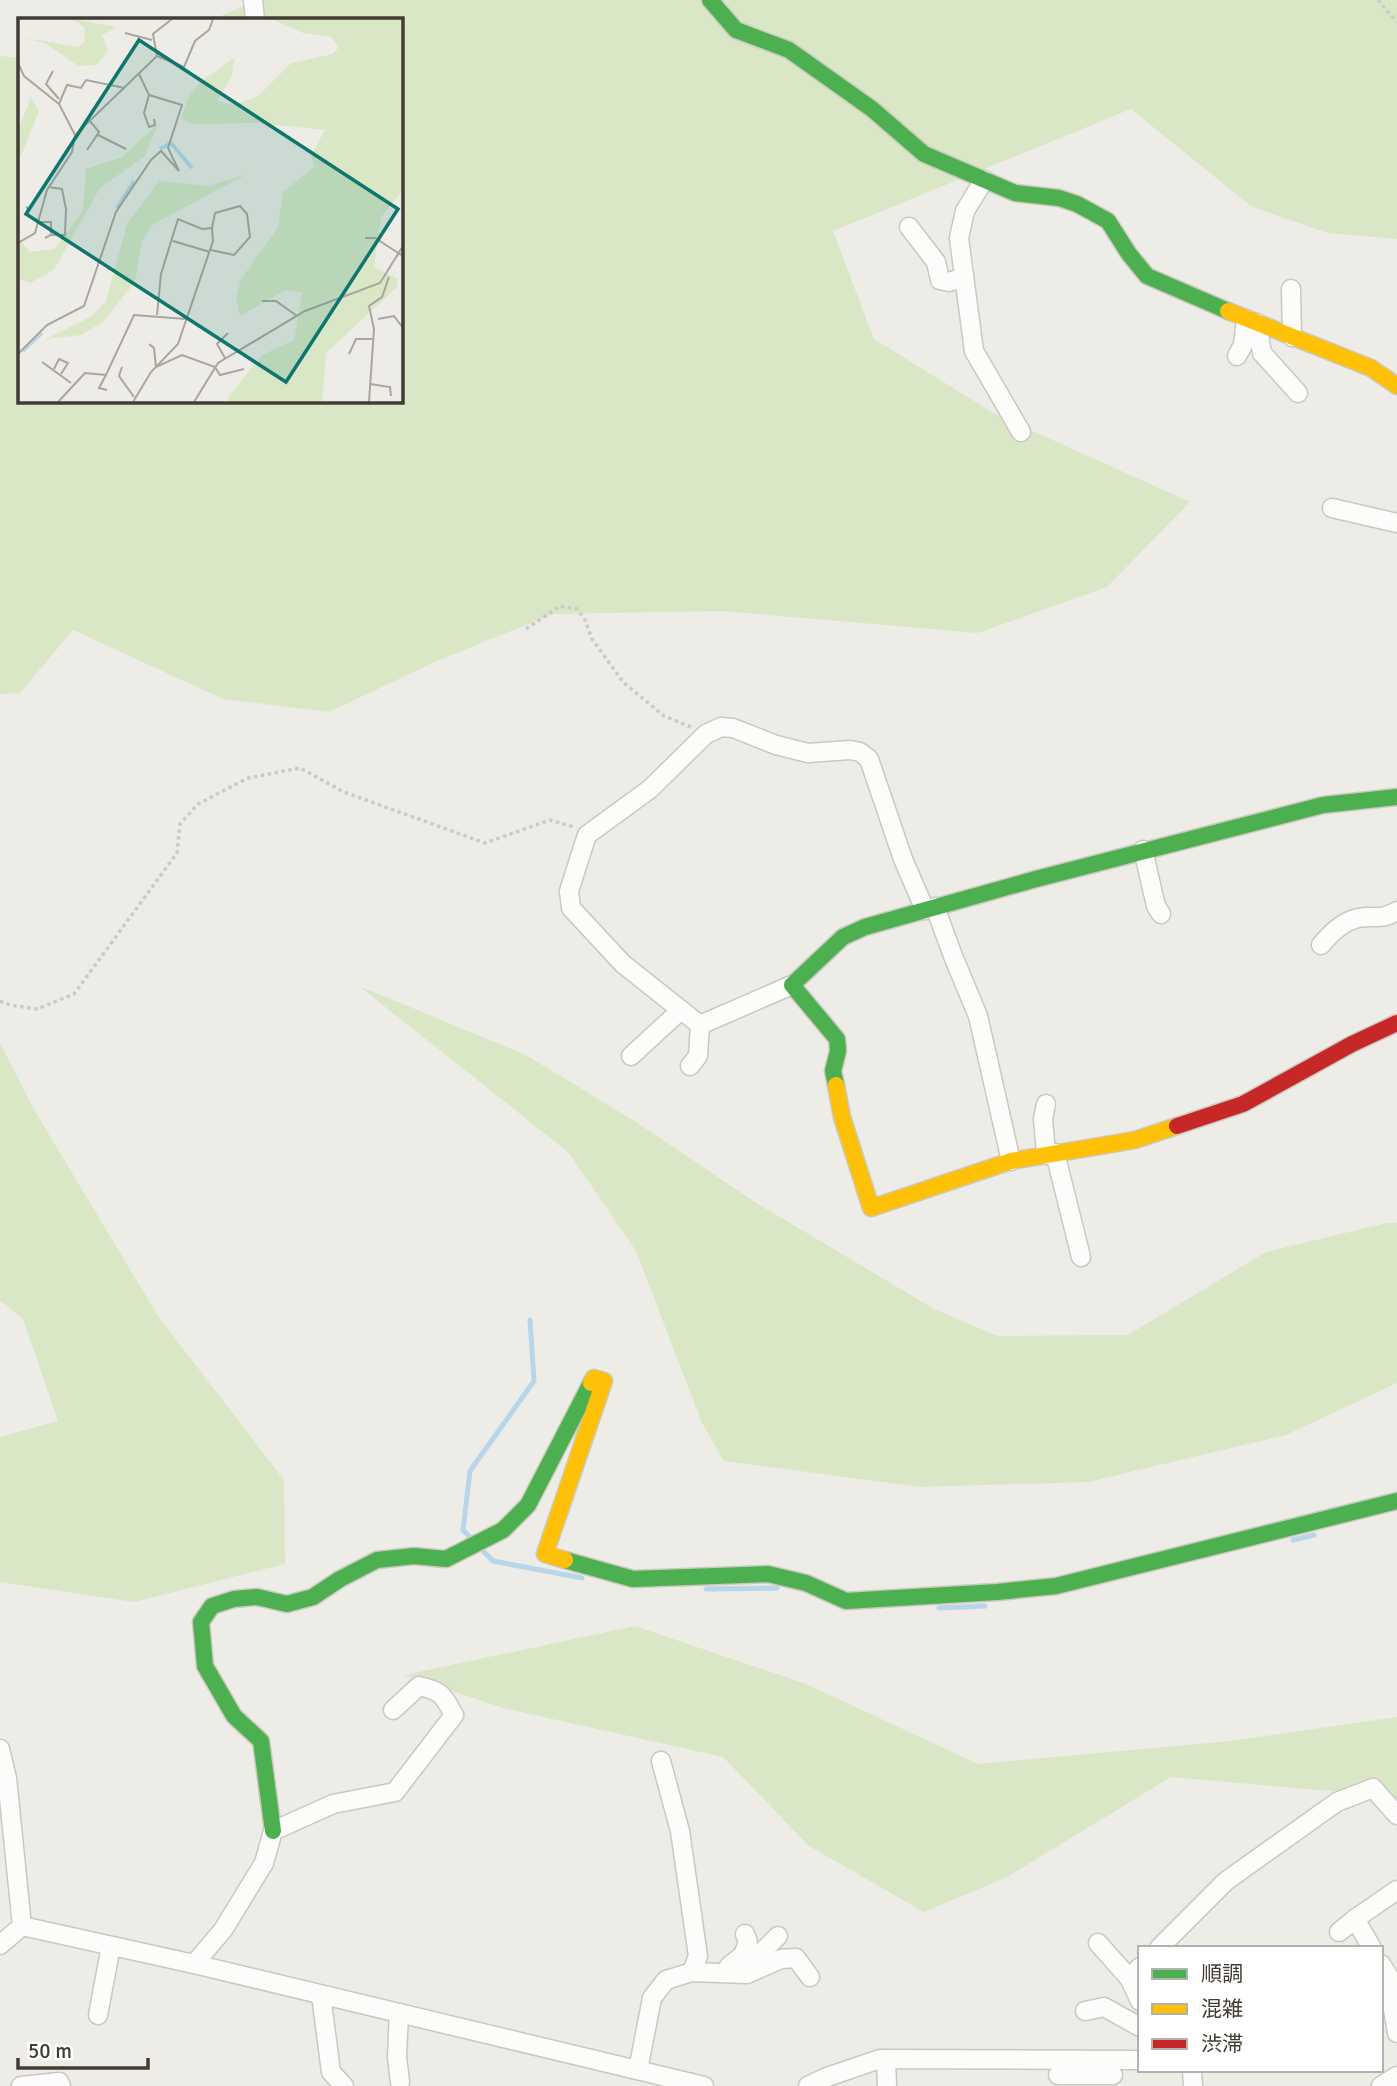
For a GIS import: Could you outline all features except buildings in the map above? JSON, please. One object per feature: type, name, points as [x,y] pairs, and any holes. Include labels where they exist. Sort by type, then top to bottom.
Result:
[{"type":"street","points":[[253,0],[255,18]]},
{"type":"street","points":[[710,0],[736,30],[789,50],[872,108],[924,154],[1015,193],[1059,198],[1077,204],[1108,221],[1147,276],[1371,368],[1397,386]]},
{"type":"street","points":[[984,180],[965,211],[959,239],[974,351],[1021,432]]},
{"type":"street","points":[[909,227],[936,262],[940,280],[949,282],[964,277]]},
{"type":"street","points":[[1291,289],[1292,337]]},
{"type":"street","points":[[1237,356],[1252,321]]},
{"type":"street","points":[[1252,321],[1262,353],[1298,393]]},
{"type":"street","points":[[1332,508],[1397,523]]},
{"type":"street","points":[[700,1025],[623,964],[571,908],[569,891],[587,835],[650,789],[706,734],[721,727],[733,728],[776,745],[808,753],[860,751],[869,759],[903,859],[953,956],[978,1016],[1011,1161]]},
{"type":"street","points":[[700,1025],[792,985],[842,937],[865,927],[1143,850],[1323,805],[1397,797]]},
{"type":"street","points":[[1143,850],[1156,906],[1161,914]]},
{"type":"street","points":[[1321,945],[1335,929],[1357,918],[1387,917],[1397,911]]},
{"type":"street","points":[[792,985],[837,1039],[838,1051],[833,1070],[842,1116],[871,1208],[1011,1161],[1135,1140],[1243,1104],[1352,1044],[1397,1023]]},
{"type":"street","points":[[631,1056],[681,1010]]},
{"type":"street","points":[[690,1066],[698,1056],[700,1025]]},
{"type":"street","points":[[1046,1104],[1043,1119],[1050,1154],[1081,1257]]},
{"type":"street","points":[[194,1964],[223,1930],[264,1863],[273,1831],[261,1741],[234,1716],[205,1666],[201,1622],[212,1606],[234,1599],[257,1597],[287,1604],[300,1601],[313,1597],[377,1560],[414,1556],[446,1559],[503,1530],[528,1505],[594,1378],[604,1381],[545,1554],[633,1579],[768,1574],[806,1583],[846,1601],[1056,1586],[1397,1501]]},
{"type":"street","points":[[273,1831],[333,1804],[395,1792],[454,1715],[436,1690],[419,1686],[393,1710]]},
{"type":"street","points":[[0,1749],[7,1777],[22,1926]]},
{"type":"street","points":[[660,1761],[680,1831],[698,1956],[692,1972]]},
{"type":"street","points":[[1161,1946],[1226,1881],[1337,1802],[1373,1788],[1397,1815]]},
{"type":"street","points":[[1339,1932],[1397,1890]]},
{"type":"street","points":[[1355,1919],[1371,1946]]},
{"type":"street","points":[[0,1945],[22,1926]]},
{"type":"street","points":[[22,1926],[194,1964],[704,2086]]},
{"type":"street","points":[[726,1973],[743,1955],[748,1942],[745,1934]]},
{"type":"street","points":[[726,1973],[761,1953],[778,1936]]},
{"type":"street","points":[[1098,1942],[1134,1972],[1138,1991]]},
{"type":"street","points":[[98,2015],[111,1946]]},
{"type":"street","points":[[638,2070],[652,1998],[666,1980],[692,1972],[747,1974],[781,1959],[796,1958],[810,1978]]},
{"type":"street","points":[[1383,1970],[1391,1992],[1397,2033]]},
{"type":"street","points":[[321,1995],[331,2072],[344,2086]]},
{"type":"street","points":[[1085,2011],[1104,2007],[1138,2026]]},
{"type":"street","points":[[399,2013],[397,2057],[400,2082]]},
{"type":"street","points":[[808,2086],[880,2059],[1058,2074],[1113,2075]]},
{"type":"street","points":[[886,2059],[887,2086]]},
{"type":"street","points":[[1058,2074],[1138,2060]]},
{"type":"street","points":[[1381,2086],[1397,2076]]},
{"type":"street","points":[[21,2086],[59,2082],[61,2086]]},
{"type":"path","points":[[1378,0],[1397,22]]},
{"type":"path","points":[[526,629],[560,606],[577,609],[592,639],[623,682],[664,716],[706,734]]},
{"type":"path","points":[[0,1001],[37,1009],[75,994],[177,853],[180,824],[198,804],[248,778],[300,768],[344,792],[485,843],[550,820],[573,826],[587,835]]},
{"type":"green space","points":[[257,0],[1397,0],[1397,239],[1328,233],[1252,207],[1131,109],[833,231],[874,339],[995,414],[1190,502],[1107,587],[978,633],[722,611],[553,614],[439,660],[329,712],[223,699],[73,630],[20,693],[0,694],[0,56],[18,58],[18,402],[402,402],[402,18],[216,18]]},
{"type":"green space","points":[[359,986],[526,1055],[636,1122],[755,1202],[934,1309],[998,1336],[1128,1335],[1266,1252],[1386,1223],[1397,1223],[1397,1383],[1286,1435],[1088,1482],[920,1487],[724,1461],[702,1423],[636,1251],[569,1153]]},
{"type":"green space","points":[[0,1043],[36,1113],[158,1316],[284,1480],[285,1564],[134,1602],[0,1582],[0,1437],[58,1421],[23,1319],[0,1300]]},
{"type":"green space","points":[[635,1626],[806,1684],[978,1764],[1231,1741],[1397,1717],[1397,1797],[1171,1777],[1007,1877],[924,1912],[809,1846],[723,1757],[503,1708],[404,1675]]},
{"type":"waterway","points":[[471,1538],[463,1530],[470,1471],[534,1381],[530,1320]]},
{"type":"waterway","points":[[1293,1540],[1314,1535]]},
{"type":"waterway","points":[[482,1550],[493,1561],[582,1578]]},
{"type":"waterway","points":[[706,1589],[777,1588]]},
{"type":"waterway","points":[[939,1608],[985,1606]]},
{"type":"traffic: fast","points":[[710,0],[736,30],[789,50],[872,109],[924,154],[1015,193],[1059,198],[1077,204],[1108,221],[1147,276],[1228,311]]},
{"type":"traffic: fast","points":[[836,1085],[833,1071],[838,1051],[837,1039],[792,985],[843,937],[865,927],[1036,879],[1323,805],[1397,797]]},
{"type":"traffic: fast","points":[[273,1831],[261,1741],[234,1716],[205,1666],[201,1622],[212,1606],[234,1599],[257,1597],[287,1604],[313,1597],[377,1560],[414,1556],[446,1559],[503,1530],[528,1505],[591,1383]]},
{"type":"traffic: fast","points":[[565,1560],[633,1579],[768,1574],[806,1583],[846,1601],[997,1592],[1056,1586],[1397,1501]]},
{"type":"traffic: slow","points":[[1228,311],[1371,368],[1397,386]]},
{"type":"traffic: slow","points":[[836,1085],[842,1117],[871,1208],[1011,1161],[1135,1140],[1177,1126]]},
{"type":"traffic: slow","points":[[565,1560],[545,1554],[604,1381],[594,1378],[591,1383]]},
{"type":"traffic: jam","points":[[1177,1126],[1243,1104],[1352,1044],[1397,1023]]}]
